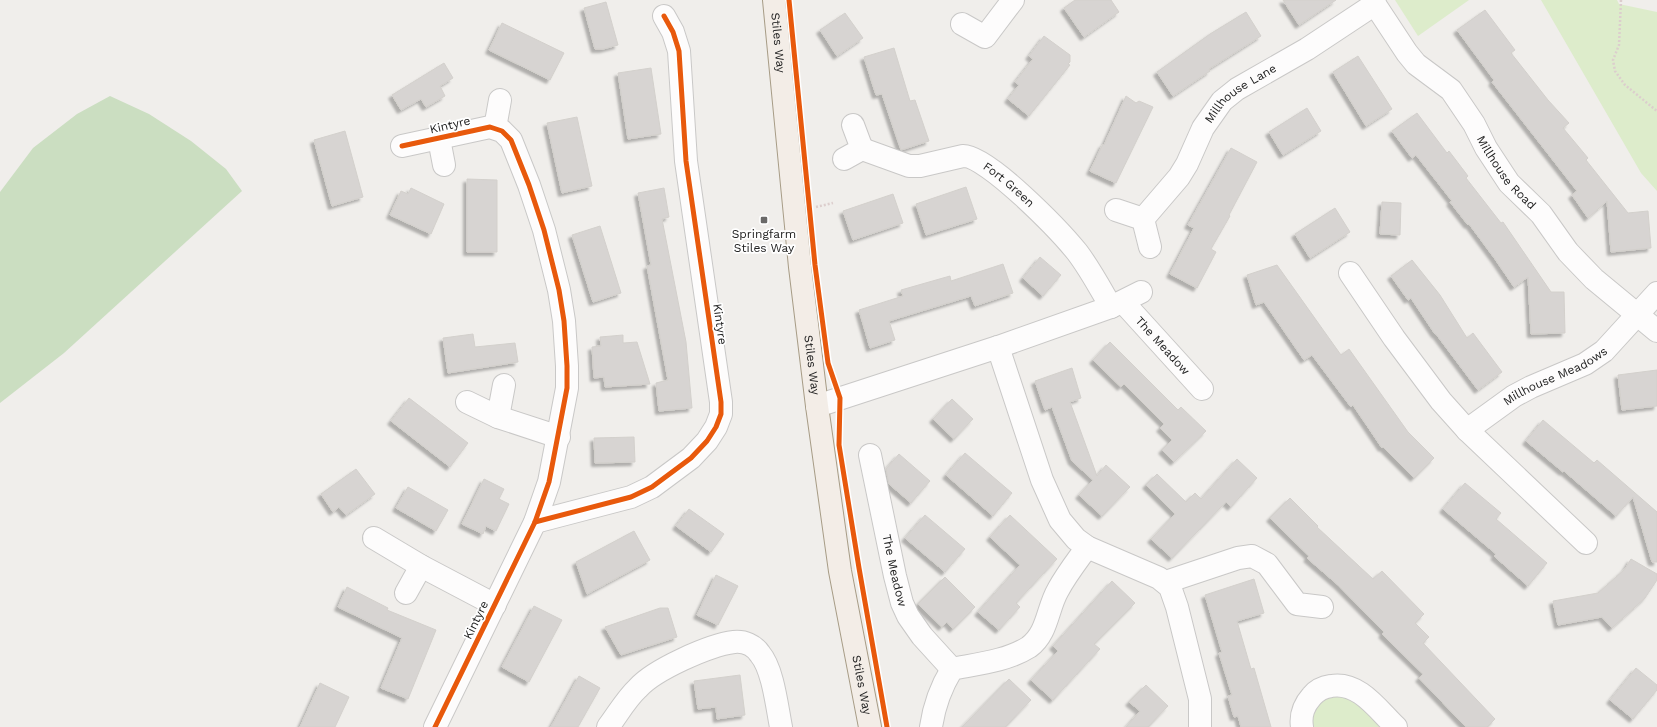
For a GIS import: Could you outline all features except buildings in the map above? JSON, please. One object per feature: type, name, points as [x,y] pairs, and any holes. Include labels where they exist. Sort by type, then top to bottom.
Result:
[{"type":"main road","name":"Stiles Way","points":[[774,0],[800,267],[817,406],[840,571],[870,727]]},
{"type":"street","points":[[962,24],[985,37],[1013,0]]},
{"type":"street","name":"Millhouse Lane","points":[[1143,219],[1179,177],[1187,164],[1203,128],[1222,101],[1237,89],[1306,49],[1373,2]]},
{"type":"street","name":"Millhouse Road","points":[[1373,2],[1416,64],[1451,90],[1474,124],[1486,148],[1509,183],[1541,214],[1568,252],[1594,279],[1657,331]]},
{"type":"street","name":"Kintyre","points":[[535,522],[631,497],[652,486],[691,458],[707,441],[716,427],[721,414],[721,402],[686,161],[679,51],[664,16]]},
{"type":"street","points":[[495,128],[500,100]]},
{"type":"street","name":"Fort Green","points":[[853,125],[853,154],[909,166],[926,165],[963,156],[978,160],[999,175],[1066,239],[1086,265],[1125,300]]},
{"type":"street","name":"Kintyre","points":[[402,146],[476,129],[495,128],[502,130],[511,140],[529,185],[552,259],[564,321],[567,366],[567,388],[550,482],[535,522],[435,727]]},
{"type":"street","name":"Kintyre","points":[[438,138],[444,165]]},
{"type":"street","points":[[1116,210],[1143,219],[1150,246]]},
{"type":"street","points":[[1350,273],[1394,338],[1441,401],[1467,430],[1586,543]]},
{"type":"street","name":"Millhouse Meadows","points":[[1467,430],[1514,396],[1531,386],[1585,364],[1604,351],[1657,293]]},
{"type":"street","points":[[817,406],[998,347],[1125,300]]},
{"type":"street","name":"The Meadow","points":[[1125,300],[1202,389]]},
{"type":"street","points":[[998,347],[1048,496],[1064,525],[1076,539],[1087,547],[1166,582],[1170,587],[1177,607],[1198,692],[1201,709],[1200,727]]},
{"type":"street","points":[[498,417],[504,386]]},
{"type":"street","points":[[467,402],[498,417],[559,437]]},
{"type":"street","name":"The Meadow","points":[[870,455],[902,603],[908,616],[922,636],[952,669]]},
{"type":"street","name":"Kintyre","points":[[374,538],[421,566],[495,605]]},
{"type":"street","points":[[931,727],[936,703],[944,682],[952,669],[1006,657],[1030,646],[1045,627],[1058,590],[1087,547]]},
{"type":"street","points":[[1166,582],[1238,558],[1252,556],[1267,564],[1297,604],[1322,607]]},
{"type":"street","points":[[406,593],[421,566]]},
{"type":"street","points":[[608,727],[638,687],[655,674],[711,648],[733,642],[748,644],[760,653],[765,661],[769,672],[781,727]]},
{"type":"street","points":[[1302,727],[1301,722],[1304,706],[1314,694],[1323,688],[1345,685],[1364,696],[1396,727]]},
{"type":"path","points":[[1621,0],[1619,45],[1614,60],[1615,71],[1625,85],[1657,111]]},
{"type":"path","points":[[822,206],[833,203]]},
{"type":"green space","points":[[1395,0],[1469,0],[1418,36]]},
{"type":"green space","points":[[1541,0],[1617,0],[1619,4],[1657,12],[1657,191],[1641,173]]},
{"type":"green space","points":[[110,96],[149,114],[191,141],[226,169],[242,191],[64,353],[0,403],[0,192],[33,148],[77,114]]},
{"type":"green space","points":[[1345,692],[1386,727],[1313,727],[1313,712],[1326,695]]},
{"type":"cycle path","points":[[789,0],[815,265],[828,363],[840,398],[839,445],[887,727]]},
{"type":"cycle path","points":[[535,522],[631,497],[652,487],[691,458],[707,441],[716,427],[721,414],[721,402],[686,161],[679,51],[673,32],[664,16]]},
{"type":"cycle path","points":[[402,146],[490,127],[502,131],[511,140],[529,185],[544,230],[559,290],[564,321],[567,366],[567,388],[549,482],[535,522],[435,727]]},
{"type":"place","name":"Springfarm Stiles Way","points":[[764,220]]}]
